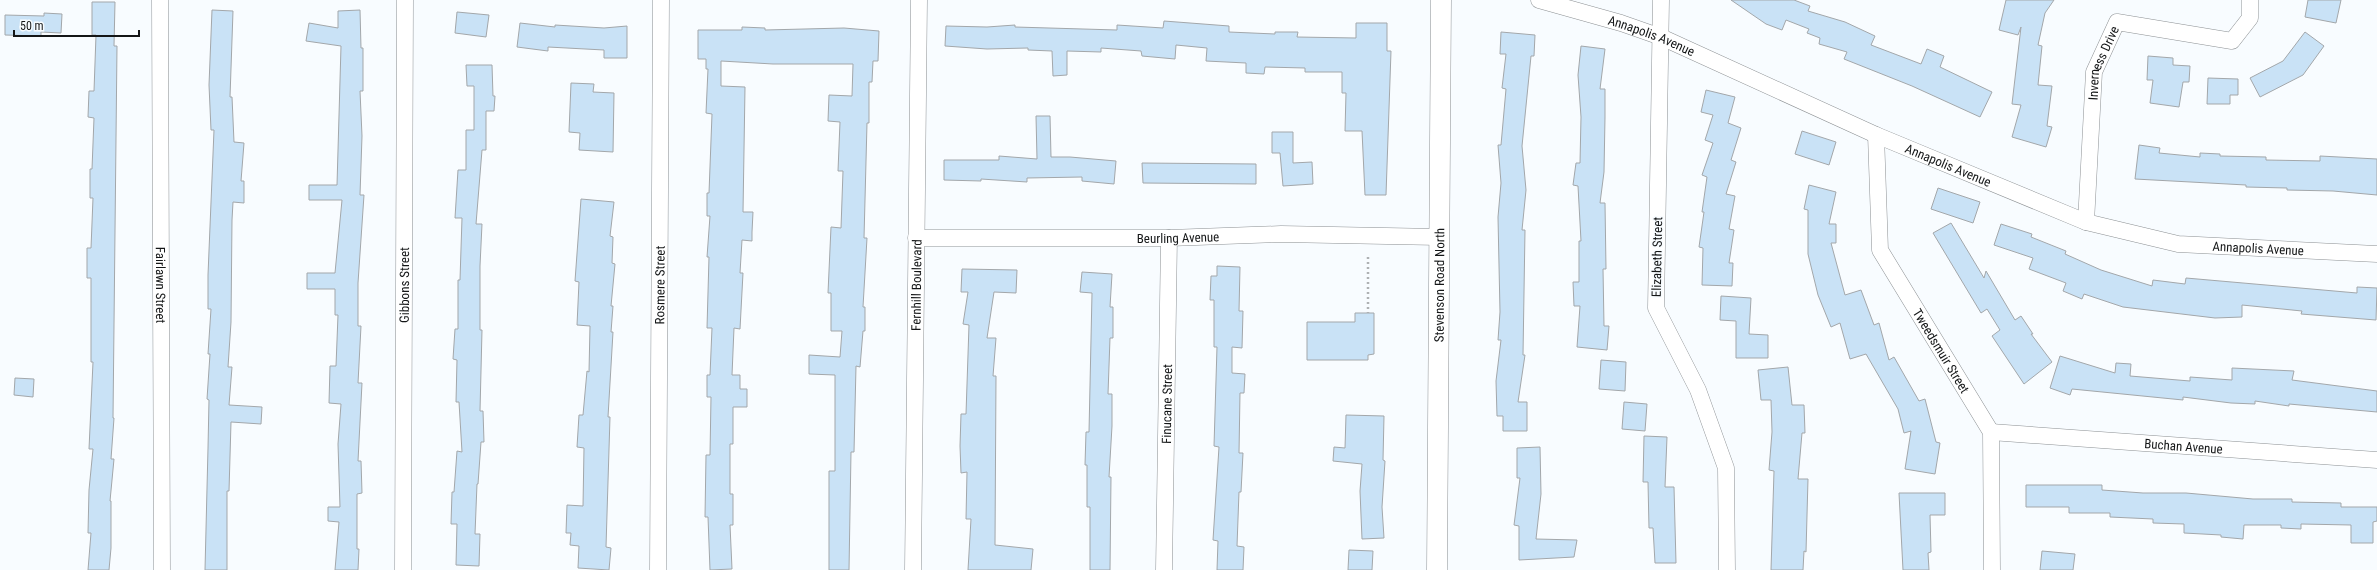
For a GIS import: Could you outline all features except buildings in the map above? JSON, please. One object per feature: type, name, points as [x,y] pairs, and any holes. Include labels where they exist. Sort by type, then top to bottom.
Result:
[{"type":"main road","name":"Stevenson Road North","points":[[1437,570],[1441,0]]},
{"type":"street","name":"Fairlawn Street","points":[[160,0],[162,570]]},
{"type":"street","name":"Gibbons Street","points":[[403,570],[405,0]]},
{"type":"street","name":"Rosmere Street","points":[[658,570],[661,0]]},
{"type":"street","name":"Fernhill Boulevard","points":[[913,570],[919,0]]},
{"type":"street","name":"Annapolis Avenue","points":[[1539,0],[1621,23],[1661,37],[1876,135],[2086,222],[2178,244],[2377,254]]},
{"type":"street","name":"Elizabeth Street","points":[[1661,0],[1656,308],[1698,390],[1726,468],[1726,570]]},
{"type":"street","name":"Inverness Drive","points":[[2086,222],[2094,72],[2117,22],[2232,41],[2250,18],[2250,0]]},
{"type":"street","name":"Tweedsmuir Street","points":[[1876,135],[1880,250],[1991,432]]},
{"type":"street","name":"Beurling Avenue","points":[[916,238],[1169,238],[1281,234],[1439,237]]},
{"type":"street","name":"Finucane Street","points":[[1164,570],[1169,238]]},
{"type":"street","name":"Buchan Avenue","points":[[1991,432],[2377,460]]},
{"type":"street","points":[[1991,432],[1992,570]]},
{"type":"path","points":[[1368,257],[1368,313]]}]
